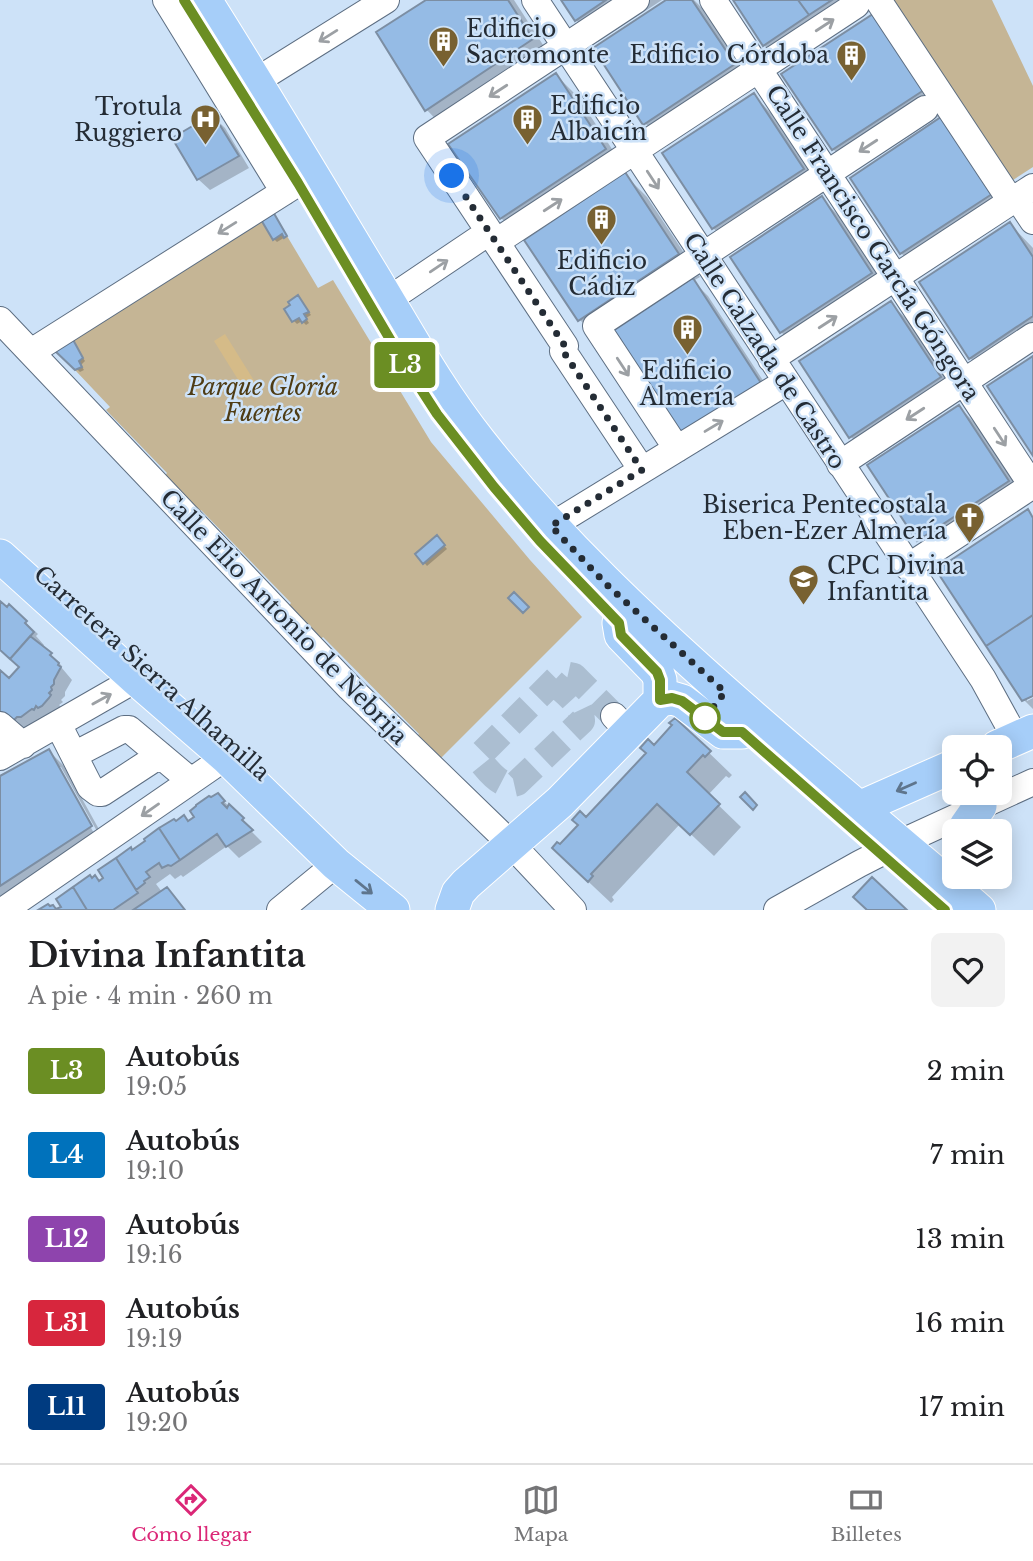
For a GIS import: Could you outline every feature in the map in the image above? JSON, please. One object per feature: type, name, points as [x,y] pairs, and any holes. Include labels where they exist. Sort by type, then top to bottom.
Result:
[{"type":"main road","points":[[184,0],[291,188],[437,414],[540,541],[619,623],[742,732],[890,848],[979,910]]},
{"type":"main road","points":[[205,0],[432,374],[481,443],[551,526],[607,585],[859,808],[944,910]]},
{"type":"main road","name":"Carretera Sierra Alhamilla","points":[[0,536],[274,782],[290,820]]},
{"type":"main road","name":"Carretera Sierra Alhamilla","points":[[0,556],[226,757],[336,864],[393,910]]},
{"type":"main road","points":[[619,623],[621,635],[657,672],[660,680],[660,700]]},
{"type":"main road","points":[[452,910],[458,894],[466,884],[560,802],[622,724],[660,700],[676,698],[723,732],[742,732]]},
{"type":"main road","points":[[859,808],[942,771]]},
{"type":"main road","points":[[980,889],[999,910]]},
{"type":"street","points":[[31,352],[291,188],[166,0]]},
{"type":"street","points":[[256,81],[386,0]]},
{"type":"street","name":"Calle Calzada de Castro","points":[[535,0],[983,679],[1015,739]]},
{"type":"street","points":[[565,346],[427,138],[636,0]]},
{"type":"street","name":"Calle Francisco García Góngora","points":[[713,0],[1033,486]]},
{"type":"street","points":[[388,300],[634,151],[758,69],[867,2],[1020,195],[1033,221]]},
{"type":"street","points":[[642,470],[563,351],[565,346],[925,109]]},
{"type":"street","points":[[771,359],[1020,195]]},
{"type":"street","name":"Calle Elio Antonio de Nebrija","points":[[0,320],[350,688],[512,845],[573,910]]},
{"type":"street","points":[[596,326],[677,449]]},
{"type":"street","points":[[840,464],[1033,336]]},
{"type":"street","points":[[551,526],[786,382]]},
{"type":"street","points":[[908,567],[1033,486]]},
{"type":"street","points":[[0,725],[11,751],[136,679]]},
{"type":"street","points":[[58,724],[90,786],[97,793],[102,793],[160,755]]},
{"type":"street","points":[[74,755],[124,729],[129,729],[191,781]]},
{"type":"street","points":[[4,910],[226,757]]},
{"type":"street","points":[[777,910],[890,848],[973,818],[1033,782]]},
{"type":"street","points":[[280,910],[336,864]]},
{"type":"green space","points":[[890,0],[992,0],[1033,86],[1033,167],[1010,182]]},
{"type":"green space","name":"Parque Gloria Fuertes","points":[[260,218],[272,239],[282,234],[284,238],[287,236],[318,288],[333,280],[431,442],[530,560],[582,617],[437,762],[414,739],[419,734],[323,637],[319,641],[287,608],[291,603],[201,510],[197,514],[163,478],[167,473],[106,410],[110,407],[75,370],[82,367],[79,361],[83,357],[69,333]]},
{"type":"shaded area","points":[[225,334],[258,387],[247,394],[214,341]]},
{"type":"building","name":"Edificio Sacromonte","points":[[426,0],[508,0],[533,39],[425,111],[376,32]]},
{"type":"building","points":[[561,0],[606,0],[575,21]]},
{"type":"building","points":[[666,0],[692,0],[735,64],[643,125],[593,48]]},
{"type":"building","points":[[733,0],[798,0],[809,15],[763,46]]},
{"type":"building","points":[[798,0],[832,0],[809,15]]},
{"type":"building","name":"Edificio Córdoba","points":[[873,14],[924,90],[832,150],[781,74]]},
{"type":"building","name":"Edificio Albaicín","points":[[556,73],[606,149],[500,219],[448,144]]},
{"type":"building","points":[[754,93],[804,169],[712,229],[662,153]]},
{"type":"building","name":"Trotula Ruggiero","points":[[213,114],[239,156],[197,180],[172,138]]},
{"type":"building","points":[[941,117],[992,194],[900,254],[850,178]]},
{"type":"building","name":"Edificio Cádiz","points":[[625,172],[679,254],[578,321],[524,240]]},
{"type":"building","points":[[822,196],[872,273],[780,333],[730,257]]},
{"type":"building","points":[[272,210],[287,236],[284,238],[282,234],[273,240],[260,218]]},
{"type":"building","points":[[1010,222],[1033,257],[1033,316],[969,359],[919,282]]},
{"type":"building","name":"Edificio Almería","points":[[693,278],[761,383],[680,435],[613,331]]},
{"type":"building","points":[[298,295],[309,312],[304,314],[307,319],[302,323],[299,318],[292,322],[284,309],[290,305],[288,302]]},
{"type":"building","points":[[891,301],[941,377],[849,438],[799,361]]},
{"type":"building","points":[[71,336],[83,358],[79,361],[82,367],[75,370],[53,349]]},
{"type":"building","points":[[1033,356],[1033,456],[987,386]]},
{"type":"building","points":[[959,405],[1009,481],[917,541],[867,465]]},
{"type":"building","points":[[1028,509],[1033,518],[1033,615],[986,646],[936,570]]},
{"type":"building","points":[[437,535],[445,545],[423,564],[415,554]]},
{"type":"building","points":[[514,592],[529,607],[523,613],[508,598]]},
{"type":"building","points":[[0,601],[7,607],[9,604],[27,621],[25,623],[34,632],[10,659],[0,650]]},
{"type":"building","points":[[1033,615],[1033,696],[1022,701],[986,646]]},
{"type":"building","points":[[30,636],[52,653],[50,655],[61,667],[51,687],[51,695],[42,706],[36,706],[34,710],[13,721],[0,711],[0,670],[9,678],[19,667],[10,659]]},
{"type":"building","points":[[675,718],[711,751],[705,757],[703,755],[687,772],[720,804],[690,835],[657,804],[591,874],[593,876],[588,882],[552,848],[557,842],[560,844],[578,825],[572,820],[580,811],[586,817],[646,753],[640,748],[648,739],[654,745]]},
{"type":"building","points":[[49,749],[92,826],[0,886],[0,776]]},
{"type":"building","points":[[745,792],[757,805],[753,810],[740,797]]},
{"type":"building","points":[[218,793],[225,801],[222,803],[227,808],[229,804],[253,830],[226,847],[217,834],[180,860],[159,828],[184,815],[188,821],[194,817],[190,811],[196,805]]},
{"type":"building","points":[[159,828],[180,860],[162,868],[159,863],[146,872],[150,877],[136,890],[116,858],[145,841],[144,839]]},
{"type":"building","points":[[116,858],[138,893],[113,910],[87,910],[73,887],[90,875],[92,878],[95,875],[99,881],[103,878],[98,870]]},
{"type":"building","points":[[872,877],[907,910],[867,910],[853,897]]},
{"type":"building","points":[[73,887],[87,910],[38,910],[48,904],[56,909],[61,907],[56,899]]},
{"type":"building","points":[[167,887],[185,910],[133,910]]},
{"type":"tunnel","points":[[553,682],[567,695],[576,704],[582,721],[517,783],[501,782],[481,762],[482,753],[558,677],[565,674],[574,676],[614,716]]},
{"type":"bus line","name":"L3","points":[[184,0],[437,414],[540,541],[614,617],[619,623],[621,635],[652,665],[660,680],[660,700],[676,698],[723,732],[742,732],[945,910]]},
{"type":"place","name":"Edificio Sacromonte","points":[[443,69]]},
{"type":"place","name":"Edificio Córdoba","points":[[852,82]]},
{"type":"place","name":"Edificio Albaicín","points":[[527,146]]},
{"type":"place","name":"Trotula Ruggiero","points":[[205,147]]},
{"type":"place","name":"Edificio Cádiz","points":[[602,247]]},
{"type":"place","name":"Edificio Almería","points":[[687,357]]},
{"type":"place","name":"Biserica Pentecostala Eben-Ezer Almería","points":[[970,545]]},
{"type":"place","name":"CPC Divina Infantita","points":[[804,606]]},
{"type":"route","points":[[452,176],[565,346],[563,351],[642,470],[551,526],[607,585],[725,692],[705,718]]}]
